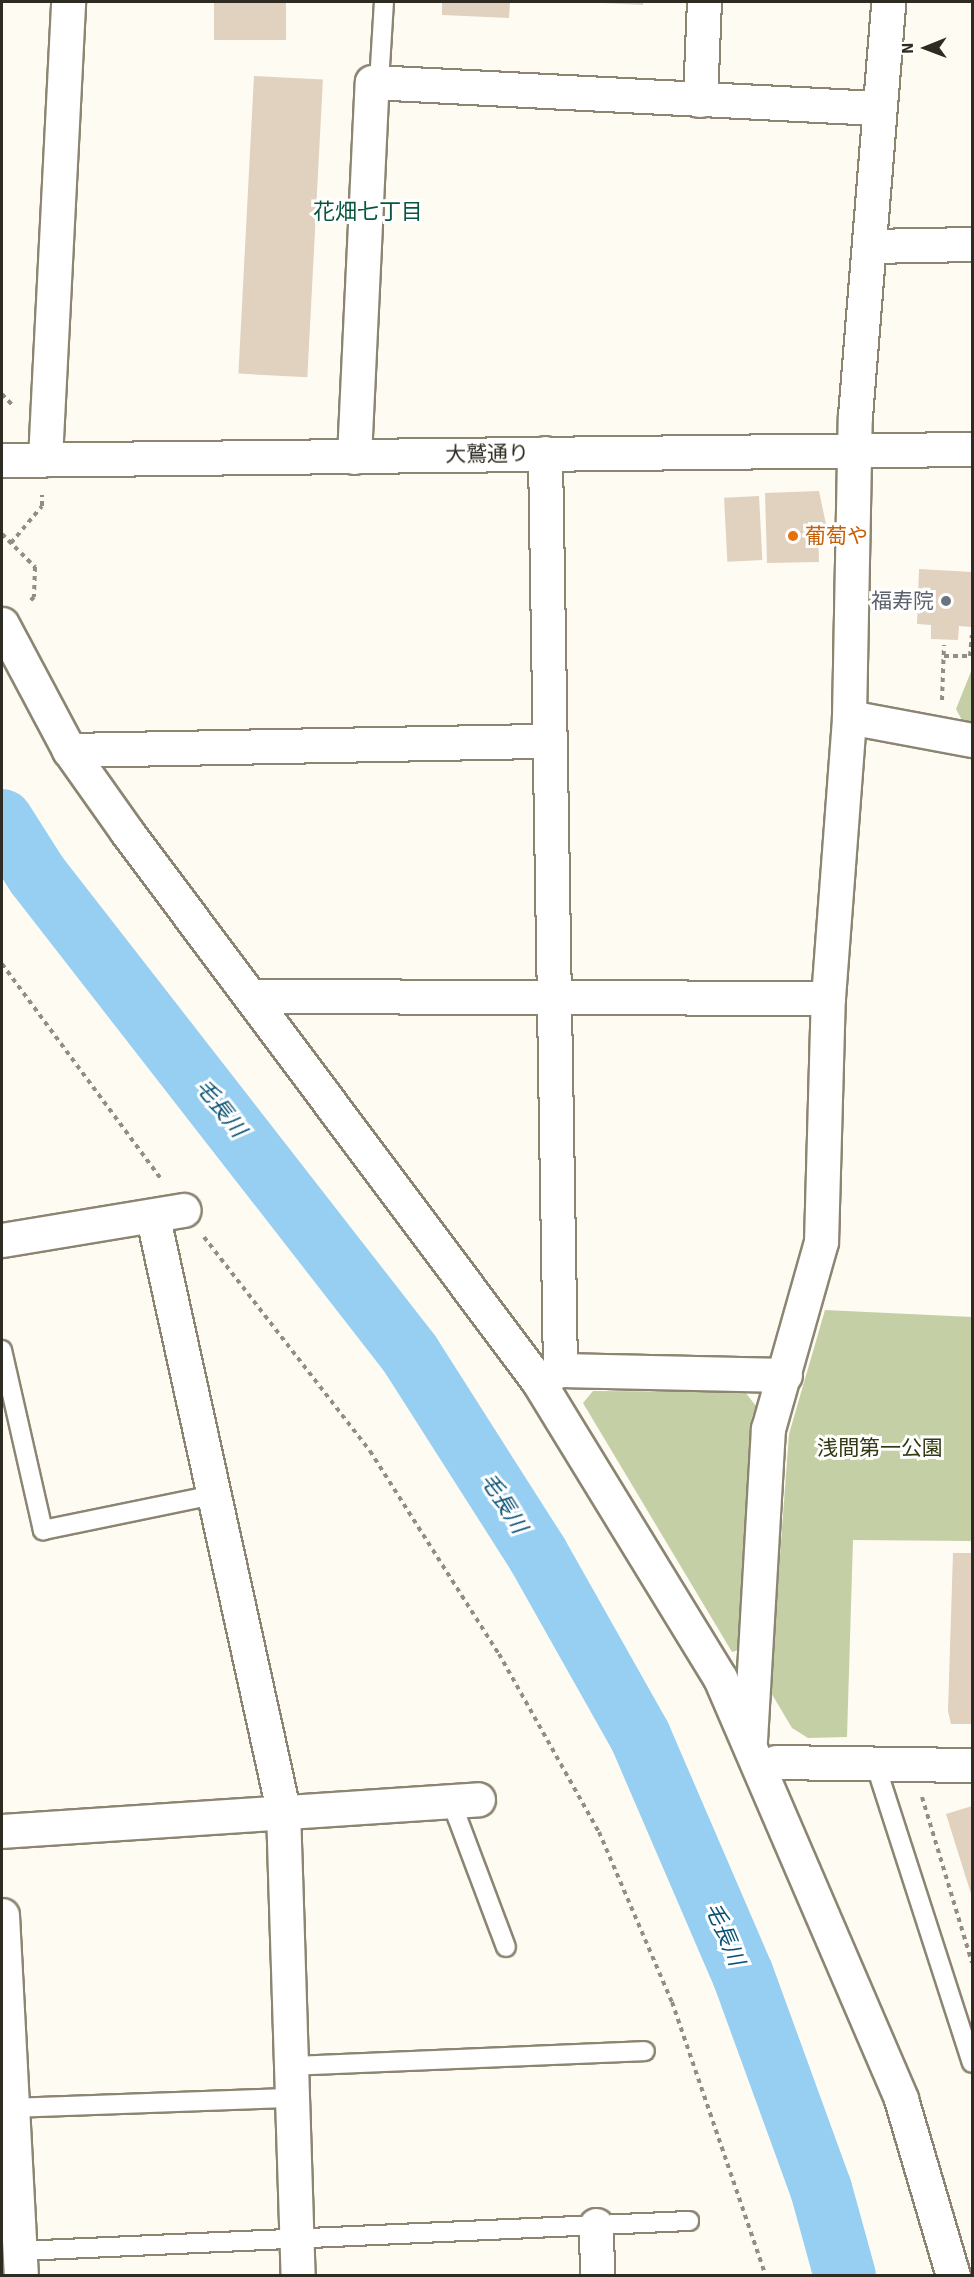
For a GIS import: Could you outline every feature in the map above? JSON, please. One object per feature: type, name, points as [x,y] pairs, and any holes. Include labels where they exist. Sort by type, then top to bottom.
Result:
[{"type":"street","points":[[45,459],[68,2]]},
{"type":"street","points":[[700,100],[704,2]]},
{"type":"street","points":[[762,1756],[768,1429],[785,1375],[820,1242],[828,998],[849,717],[854,449],[877,108],[888,2]]},
{"type":"street","points":[[354,457],[372,82],[877,108]]},
{"type":"street","points":[[869,246],[972,244]]},
{"type":"street","name":"大鷲通り","points":[[2,460],[972,449]]},
{"type":"street","points":[[545,453],[555,999],[549,1376]]},
{"type":"street","points":[[13,614],[69,750],[255,996],[549,1376],[720,1678],[762,1756],[901,2099],[953,2276]]},
{"type":"street","points":[[849,717],[972,740]]},
{"type":"street","points":[[69,750],[550,741]]},
{"type":"street","points":[[255,996],[555,999],[828,998]]},
{"type":"street","points":[[2,1240],[168,1214],[214,1495],[283,1810],[298,2276]]},
{"type":"street","points":[[549,1376],[785,1375]]},
{"type":"street","points":[[762,1756],[875,1763],[972,1765]]},
{"type":"street","points":[[2,1831],[283,1810],[465,1800]]},
{"type":"street","points":[[2,1915],[13,2108],[9,2187],[21,2263]]},
{"type":"street","points":[[596,2225],[597,2276]]},
{"type":"lane","points":[[380,83],[384,2]]},
{"type":"lane","points":[[2,1350],[43,1530],[214,1495]]},
{"type":"lane","points":[[875,1763],[972,2063]]},
{"type":"lane","points":[[465,1800],[506,1947]]},
{"type":"lane","points":[[13,2108],[645,2051]]},
{"type":"lane","points":[[21,2263],[297,2239],[689,2221]]},
{"type":"path","points":[[11,543],[42,506],[42,495]]},
{"type":"path","points":[[2,534],[35,567],[34,597],[13,614]]},
{"type":"path","points":[[944,656],[970,656],[972,636]]},
{"type":"path","points":[[940,734],[944,645]]},
{"type":"path","points":[[2,964],[168,1214],[370,1450],[499,1654],[599,1832],[672,2002],[766,2276]]},
{"type":"path","points":[[918,1764],[920,1788],[972,1962]]},
{"type":"green space","points":[[972,669],[972,726],[964,724],[956,709]]},
{"type":"green space","name":"浅間第一公園","points":[[825,1310],[972,1317],[972,1541],[853,1540],[847,1737],[808,1738],[792,1728],[770,1691],[789,1434]]},
{"type":"green space","points":[[593,1391],[745,1392],[756,1406],[750,1423],[739,1650],[732,1652],[583,1403]]},
{"type":"building","points":[[214,2],[286,2],[286,40],[214,40]]},
{"type":"building","points":[[442,2],[510,2],[509,18],[442,15]]},
{"type":"building","points":[[643,2],[643,5],[602,3]]},
{"type":"building","points":[[254,76],[323,80],[307,377],[238,374]]},
{"type":"building","points":[[819,491],[827,529],[818,529],[819,562],[767,563],[765,493]]},
{"type":"building","points":[[759,496],[762,560],[727,562],[724,498]]},
{"type":"building","points":[[919,569],[972,572],[972,627],[959,626],[958,640],[931,639],[931,625],[917,624]]},
{"type":"building","points":[[953,1553],[972,1553],[972,1724],[951,1724],[948,1711]]},
{"type":"building","points":[[972,1806],[972,1897],[946,1814]]},
{"type":"waterway","name":"毛長川","points":[[2,820],[37,875],[410,1354],[538,1555],[640,1736],[743,1975],[821,2189],[845,2276]]},
{"type":"place","name":"葡萄や","points":[[793,536]]},
{"type":"place","name":"福寿院","points":[[946,601]]},
{"type":"district","name":"花畑七丁目","points":[[368,212]]}]
